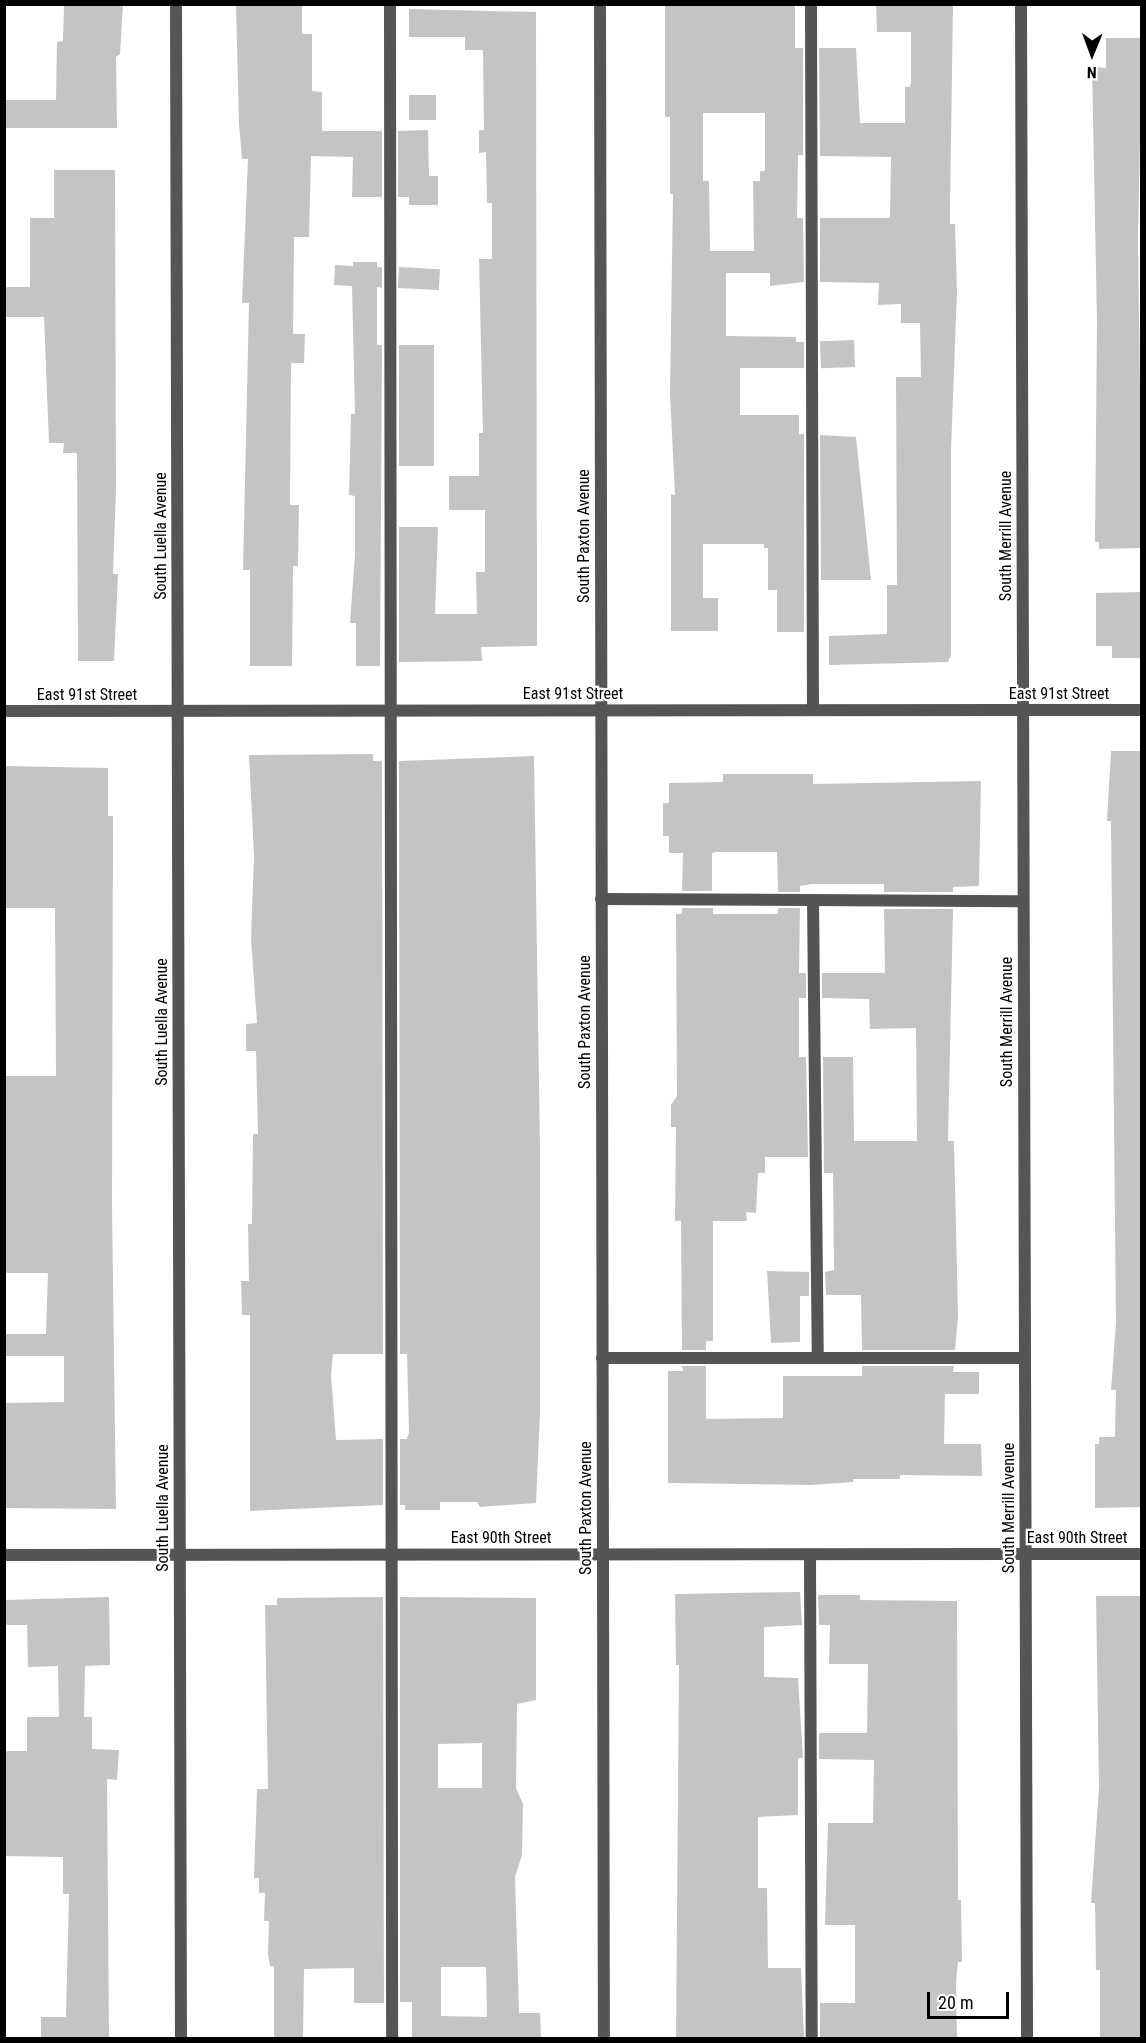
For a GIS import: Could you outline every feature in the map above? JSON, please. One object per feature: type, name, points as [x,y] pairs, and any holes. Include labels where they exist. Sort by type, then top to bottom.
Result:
[{"type":"street","name":"South Luella Avenue","points":[[176,4],[181,2038]]},
{"type":"street","points":[[390,4],[392,2038]]},
{"type":"street","name":"South Paxton Avenue","points":[[600,4],[604,2038]]},
{"type":"street","points":[[811,4],[813,710]]},
{"type":"street","name":"South Merrill Avenue","points":[[1021,4],[1027,2038]]},
{"type":"street","name":"East 91st Street","points":[[4,711],[1142,710]]},
{"type":"street","points":[[602,899],[1023,901]]},
{"type":"street","points":[[813,900],[818,1358]]},
{"type":"street","points":[[602,1358],[1025,1358]]},
{"type":"street","name":"East 90th Street","points":[[4,1555],[1142,1554]]},
{"type":"street","points":[[810,1555],[812,2038]]},
{"type":"building","points":[[665,4],[795,5],[795,48],[803,48],[803,155],[798,155],[797,218],[803,218],[804,282],[770,286],[770,273],[726,273],[726,336],[796,337],[796,342],[804,342],[804,368],[740,368],[740,415],[799,415],[799,434],[804,434],[804,632],[777,632],[777,590],[768,590],[768,548],[764,548],[764,544],[703,544],[703,598],[718,598],[718,631],[671,631],[671,494],[675,495],[670,394],[673,194],[670,194],[670,117],[665,117]],"holes":[[[703,113],[765,113],[765,171],[760,171],[760,181],[753,181],[754,251],[710,251],[709,181],[703,181]]]},
{"type":"building","points":[[876,4],[953,4],[950,224],[955,224],[957,292],[951,450],[951,655],[948,662],[829,665],[829,636],[887,634],[887,585],[897,585],[896,377],[921,377],[920,323],[901,323],[901,304],[878,305],[879,283],[820,282],[820,218],[890,218],[891,157],[820,156],[819,48],[856,48],[860,123],[905,123],[905,87],[910,87],[911,82],[911,32],[877,32]]},
{"type":"building","points":[[64,5],[123,5],[120,54],[116,57],[117,128],[4,128],[4,100],[56,100],[57,42],[63,41]]},
{"type":"building","points":[[236,5],[302,5],[302,34],[312,34],[312,91],[322,92],[322,131],[382,131],[382,197],[352,197],[353,157],[311,156],[309,237],[294,237],[293,334],[305,334],[304,363],[291,363],[290,505],[299,505],[298,566],[293,566],[292,666],[250,666],[250,570],[243,570],[249,303],[242,303],[248,159],[242,159],[239,124]]},
{"type":"building","points":[[409,9],[536,12],[537,646],[481,647],[482,661],[399,662],[399,527],[438,527],[435,614],[477,614],[476,572],[485,572],[485,510],[449,510],[449,476],[479,476],[479,433],[483,433],[479,259],[492,259],[492,203],[487,203],[486,152],[479,153],[479,130],[484,130],[483,50],[465,50],[465,37],[409,37]]},
{"type":"building","points":[[1106,38],[1142,38],[1138,238],[1142,548],[1099,549],[1099,542],[1095,542],[1097,322],[1092,67],[1106,68]]},
{"type":"building","points":[[409,95],[436,95],[436,120],[409,120]]},
{"type":"building","points":[[428,130],[429,176],[438,176],[438,205],[409,205],[409,197],[398,197],[398,131]]},
{"type":"building","points":[[54,170],[115,170],[116,489],[113,574],[118,574],[114,661],[78,661],[77,453],[63,453],[64,443],[49,443],[44,317],[4,317],[4,287],[30,287],[30,218],[54,218]]},
{"type":"building","points":[[353,262],[377,262],[377,267],[382,267],[382,288],[377,287],[377,345],[382,345],[380,666],[356,666],[356,623],[350,623],[355,555],[355,496],[349,495],[351,414],[355,414],[352,286],[334,285],[335,265],[353,266]]},
{"type":"building","points":[[399,267],[440,269],[439,290],[398,288]]},
{"type":"building","points":[[854,340],[855,367],[821,368],[820,341]]},
{"type":"building","points":[[399,345],[434,345],[434,466],[399,466]]},
{"type":"building","points":[[820,435],[856,437],[871,580],[821,580]]},
{"type":"building","points":[[1142,592],[1142,658],[1112,658],[1112,646],[1096,646],[1096,593]]},
{"type":"building","points":[[1111,751],[1142,751],[1142,1507],[1095,1508],[1095,1444],[1099,1444],[1099,1437],[1115,1437],[1116,1390],[1111,1390],[1116,1323],[1111,821],[1107,821]]},
{"type":"building","points":[[373,754],[373,761],[382,761],[383,1354],[333,1354],[331,1375],[336,1440],[383,1439],[383,1505],[250,1511],[250,1315],[242,1315],[241,1281],[249,1281],[248,1224],[252,1224],[253,1134],[258,1134],[256,1051],[246,1051],[246,1024],[257,1023],[251,939],[254,856],[249,755]]},
{"type":"building","points":[[534,756],[540,1148],[540,1412],[536,1503],[480,1507],[477,1502],[440,1502],[440,1510],[405,1510],[405,1505],[400,1505],[400,1439],[407,1439],[409,1432],[407,1354],[400,1354],[399,761]]},
{"type":"building","points":[[4,766],[108,768],[108,816],[113,816],[112,1205],[116,1509],[4,1508],[4,1403],[64,1402],[64,1356],[4,1356],[4,1334],[46,1334],[48,1273],[4,1273],[4,1076],[56,1076],[55,908],[4,908]]},
{"type":"building","points":[[723,774],[813,774],[813,784],[981,781],[979,886],[953,887],[953,892],[884,892],[884,884],[811,884],[800,886],[800,892],[778,892],[777,852],[716,852],[712,853],[712,891],[682,891],[683,853],[669,853],[669,836],[663,836],[663,803],[669,803],[669,783],[723,782]]},
{"type":"building","points":[[682,908],[713,908],[713,914],[778,914],[778,908],[800,908],[799,973],[806,973],[806,998],[799,998],[799,1057],[806,1057],[808,1157],[765,1157],[765,1173],[758,1173],[756,1213],[746,1212],[747,1221],[713,1221],[713,1341],[706,1341],[706,1350],[682,1350],[681,1221],[675,1221],[676,1127],[671,1127],[671,1105],[677,1096],[676,914],[682,914]]},
{"type":"building","points":[[884,909],[953,909],[948,1141],[954,1141],[958,1316],[955,1350],[862,1350],[861,1295],[826,1295],[825,1272],[834,1270],[833,1173],[824,1173],[823,1057],[853,1057],[854,1141],[917,1141],[916,1028],[870,1029],[869,999],[822,998],[822,973],[885,973]]},
{"type":"building","points":[[767,1271],[809,1272],[809,1296],[800,1296],[800,1342],[771,1343]]},
{"type":"building","points":[[682,1366],[706,1366],[706,1419],[783,1418],[783,1376],[862,1376],[862,1366],[954,1366],[953,1372],[979,1372],[979,1394],[945,1394],[944,1444],[981,1444],[982,1476],[900,1475],[900,1479],[853,1479],[853,1482],[811,1485],[668,1483],[668,1371],[683,1371]]},
{"type":"building","points":[[800,1592],[802,1625],[764,1627],[764,1677],[798,1678],[803,1758],[798,1758],[798,1815],[758,1817],[758,1888],[767,1888],[768,1968],[801,1968],[804,2038],[676,2038],[679,1665],[676,1665],[675,1594]]},
{"type":"building","points":[[818,1595],[860,1595],[860,1600],[957,1601],[958,1900],[961,1900],[962,1962],[958,1962],[956,1982],[957,2038],[820,2038],[820,2003],[855,2003],[855,1925],[825,1925],[828,1823],[873,1823],[874,1760],[819,1759],[819,1733],[867,1733],[868,1664],[829,1664],[830,1625],[819,1625]]},
{"type":"building","points":[[1096,1596],[1142,1596],[1142,2038],[1100,2038],[1100,1970],[1096,1970],[1095,1903],[1091,1903],[1099,1787]]},
{"type":"building","points":[[109,1597],[110,1665],[85,1666],[84,1717],[92,1717],[92,1749],[119,1750],[117,1780],[107,1779],[109,2038],[41,2038],[41,2017],[66,2017],[69,1894],[63,1894],[63,1857],[4,1856],[4,1751],[27,1751],[27,1717],[59,1717],[58,1666],[28,1667],[27,1625],[4,1625],[4,1600]]},
{"type":"building","points":[[383,1597],[384,2003],[354,2003],[354,1968],[304,1969],[303,2038],[274,2038],[274,1966],[270,1966],[268,1954],[269,1921],[264,1921],[265,1893],[259,1893],[259,1878],[254,1878],[257,1789],[268,1789],[265,1605],[277,1605],[277,1598]]},
{"type":"building","points":[[400,1597],[536,1598],[536,1700],[517,1704],[516,1788],[523,1804],[522,1855],[515,1877],[519,2013],[540,2013],[541,2038],[412,2038],[412,2002],[400,2002]],"holes":[[[482,1743],[482,1788],[438,1788],[438,1744]],[[441,1967],[486,1967],[487,2017],[441,2016]]]}]
